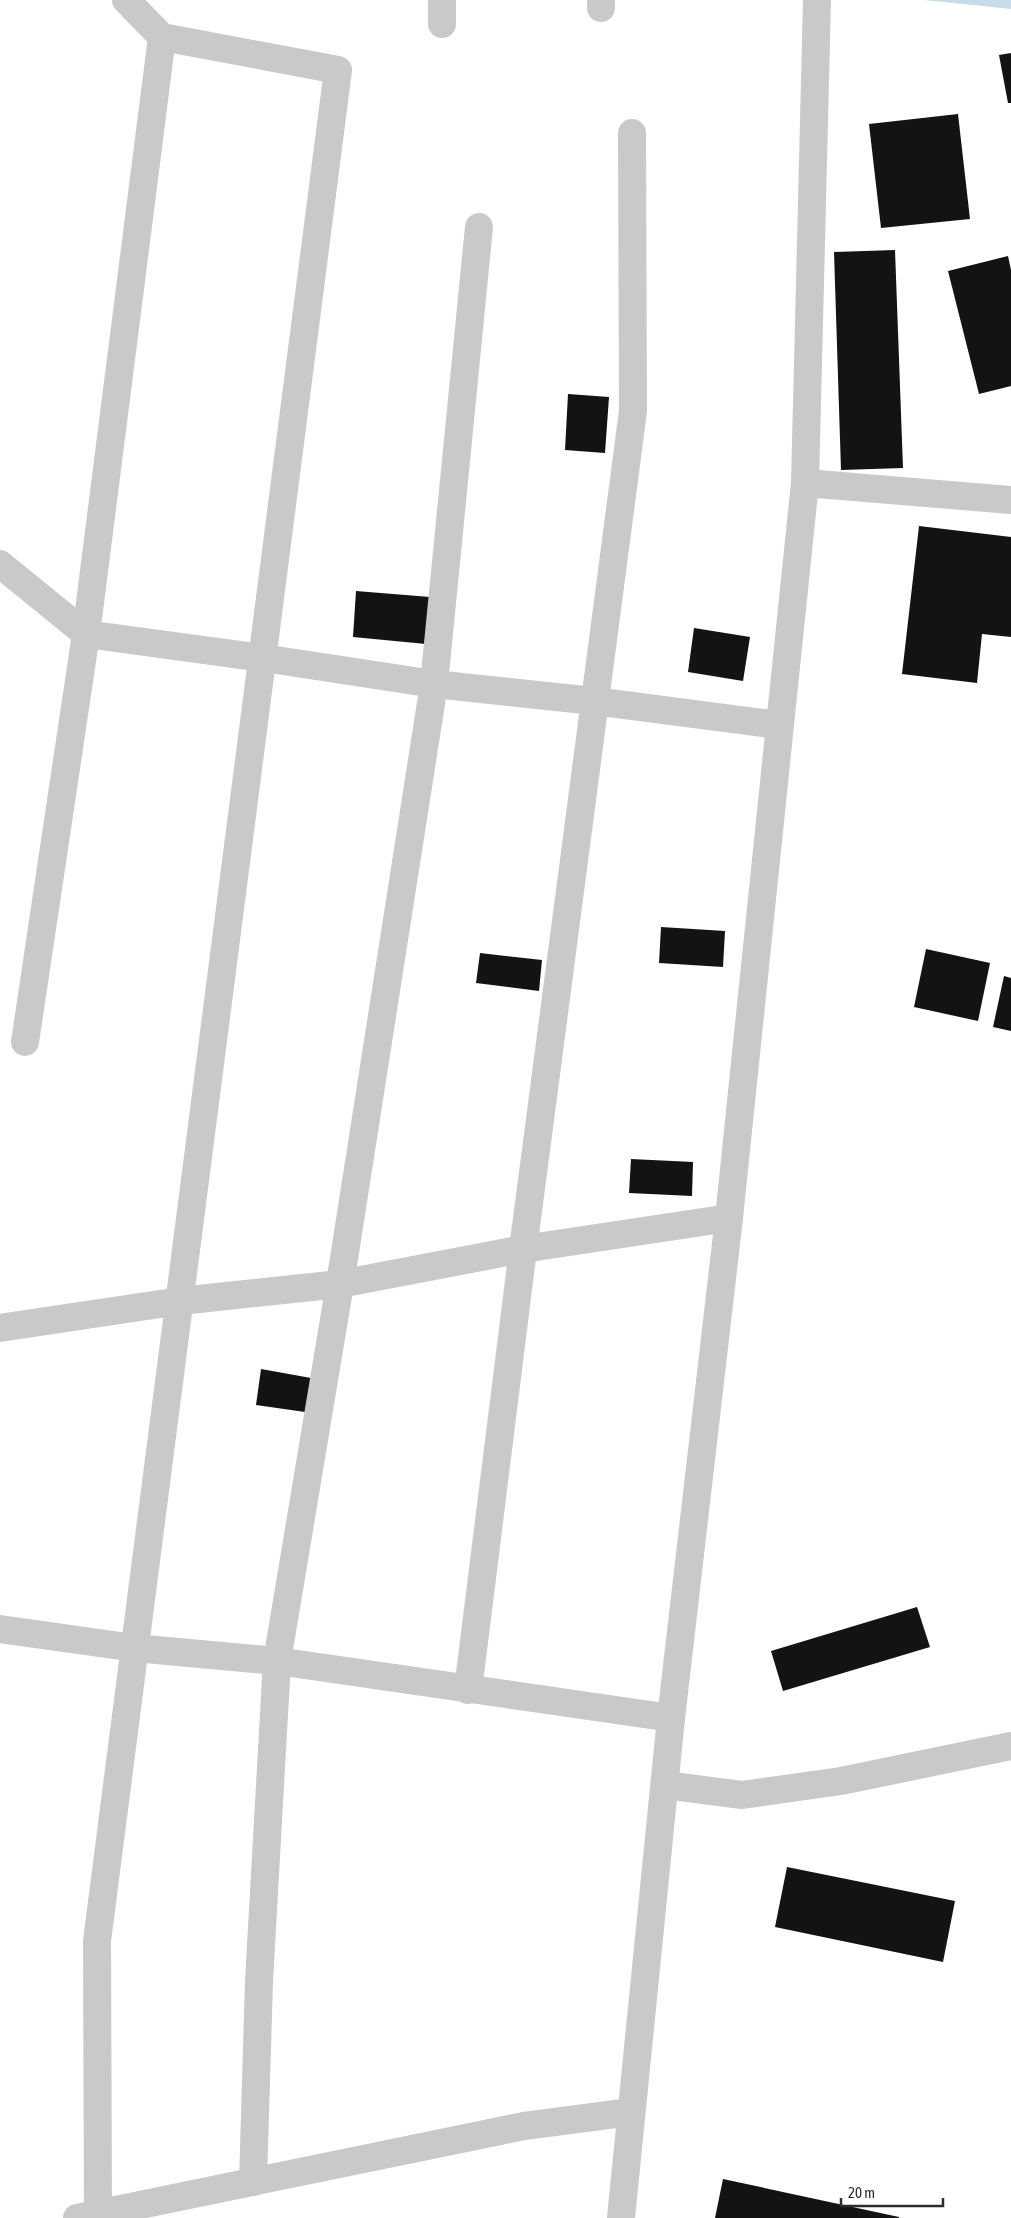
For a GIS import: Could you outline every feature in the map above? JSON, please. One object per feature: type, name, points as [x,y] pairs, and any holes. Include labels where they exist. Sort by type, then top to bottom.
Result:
[{"type":"street","points":[[126,0],[162,37],[338,70],[97,1941],[91,2217],[524,2126],[631,2112]]},
{"type":"street","points":[[621,2218],[671,1718],[729,1218],[805,483],[817,0]]},
{"type":"street","points":[[25,1042],[86,634],[162,37]]},
{"type":"street","points":[[468,1690],[523,1248],[633,410],[632,133]]},
{"type":"street","points":[[253,2182],[259,1981],[277,1662],[340,1284],[434,684],[479,227]]},
{"type":"street","points":[[805,483],[1011,500]]},
{"type":"street","points":[[0,564],[86,634],[434,684],[594,701],[779,726]]},
{"type":"street","points":[[0,1328],[180,1301],[340,1284],[523,1248],[729,1218]]},
{"type":"street","points":[[0,1629],[135,1648],[277,1662],[671,1718]]},
{"type":"street","points":[[664,1785],[742,1795],[841,1781],[1011,1746]]},
{"type":"water","points":[[924,0],[1011,0],[1011,9]]},
{"type":"building","points":[[1011,53],[1011,103],[1008,103],[999,55]]},
{"type":"building","points":[[958,114],[970,219],[881,228],[869,124]]},
{"type":"building","points":[[895,250],[903,468],[841,470],[834,252]]},
{"type":"building","points":[[1008,256],[1011,270],[1011,386],[979,394],[948,271]]},
{"type":"building","points":[[568,394],[609,397],[605,453],[565,450]]},
{"type":"building","points":[[919,526],[1011,537],[1011,637],[982,634],[977,683],[902,674]]},
{"type":"building","points":[[356,591],[430,597],[426,644],[353,637]]},
{"type":"building","points":[[694,628],[750,637],[743,681],[688,672]]},
{"type":"building","points":[[661,927],[725,931],[723,967],[659,963]]},
{"type":"building","points":[[926,949],[990,963],[978,1021],[914,1007]]},
{"type":"building","points":[[480,953],[542,960],[539,991],[476,983]]},
{"type":"building","points":[[1004,976],[1011,978],[1011,1031],[993,1027]]},
{"type":"building","points":[[631,1159],[693,1162],[692,1196],[629,1193]]},
{"type":"building","points":[[261,1369],[311,1378],[305,1412],[256,1405]]},
{"type":"building","points":[[917,1607],[930,1647],[783,1691],[771,1651]]},
{"type":"building","points":[[787,1867],[955,1901],[943,1962],[775,1927]]},
{"type":"building","points":[[723,2179],[899,2217],[899,2218],[715,2218]]}]
